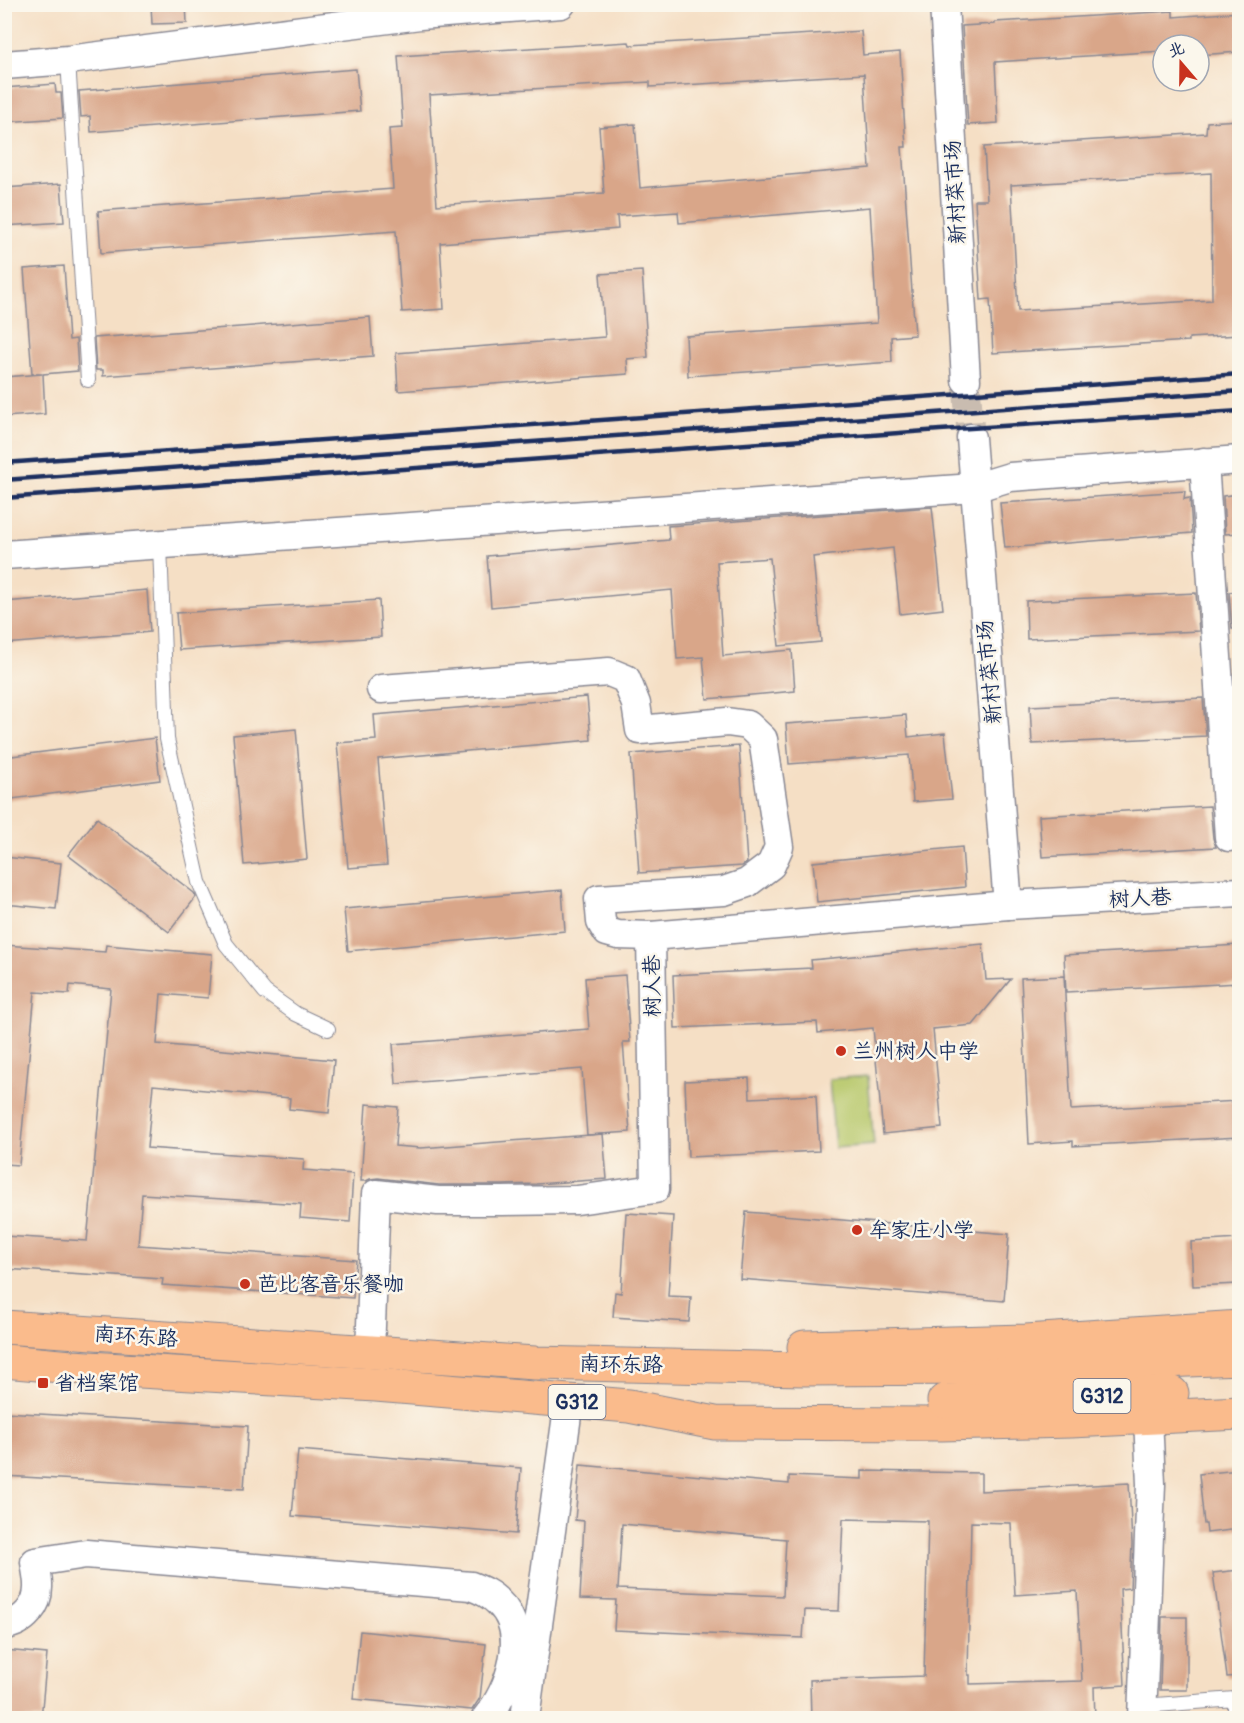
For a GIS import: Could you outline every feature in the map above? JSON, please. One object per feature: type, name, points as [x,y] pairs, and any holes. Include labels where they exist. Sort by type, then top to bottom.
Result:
[{"type":"highway","name":"南环东路","points":[[4,1327],[535,1363],[804,1369],[982,1368],[1239,1358]]},
{"type":"highway","points":[[654,1365],[774,1348],[1026,1341],[1239,1327]]},
{"type":"highway","name":"南环东路","points":[[4,1361],[376,1385],[629,1406],[965,1401],[1239,1390]]},
{"type":"highway","name":"南环东路","points":[[629,1406],[715,1423],[942,1424],[1239,1413]]},
{"type":"street","points":[[4,65],[68,60],[420,15],[561,4]]},
{"type":"street","name":"新村菜市场","points":[[944,4],[966,380]]},
{"type":"street","name":"新村菜市场","points":[[971,438],[1008,905]]},
{"type":"street","points":[[4,555],[974,488],[1010,477],[1239,460]]},
{"type":"street","points":[[1204,462],[1229,837]]},
{"type":"street","points":[[381,689],[609,672],[626,679],[636,704],[640,730],[727,722],[748,725],[763,739],[778,847],[771,865],[747,883],[724,891],[599,899],[601,922],[607,932],[618,935],[651,936]]},
{"type":"street","name":"树人巷","points":[[370,1352],[376,1194],[438,1201],[577,1200],[655,1189],[651,936],[1008,905],[1239,892]]},
{"type":"street","points":[[525,1719],[524,1653],[569,1401]]},
{"type":"street","points":[[1143,1712],[1151,1484],[1148,1417]]},
{"type":"street","points":[[4,1625],[21,1620],[31,1610],[37,1598],[39,1585],[35,1562],[86,1554],[471,1586],[487,1593],[501,1604],[510,1618],[524,1653]]},
{"type":"street","points":[[486,1719],[505,1690],[513,1663],[524,1653]]},
{"type":"lane","points":[[68,60],[88,380]]},
{"type":"lane","points":[[160,544],[167,739],[199,882],[226,944],[265,992],[296,1014],[328,1029]]},
{"type":"lane","points":[[1143,1712],[1235,1699],[1235,1719]]},
{"type":"green space","points":[[868,1076],[874,1145],[835,1148],[829,1079]]},
{"type":"building","points":[[151,4],[186,4],[187,23],[152,24]]},
{"type":"building","points":[[1173,11],[1173,17],[1239,12],[1239,52],[1211,54],[1211,33],[1151,33],[1151,52],[995,62],[998,123],[968,125],[962,26],[995,24],[995,22]]},
{"type":"building","points":[[861,31],[863,55],[900,52],[906,147],[902,147],[915,335],[891,337],[892,362],[688,376],[686,336],[877,323],[870,207],[679,223],[678,212],[617,216],[618,229],[440,243],[444,309],[402,312],[396,231],[101,253],[98,211],[393,189],[389,129],[403,128],[398,56],[629,42],[630,45]],"holes":[[[864,74],[870,168],[640,188],[635,124],[599,127],[604,193],[437,205],[429,95],[650,82],[650,87]]]},
{"type":"building","points":[[356,69],[360,111],[91,132],[90,116],[81,117],[79,91]]},
{"type":"building","points":[[55,84],[56,93],[61,93],[63,118],[4,122],[4,88]]},
{"type":"building","points":[[1239,120],[1239,335],[1189,338],[1189,341],[993,353],[990,299],[981,300],[975,200],[987,200],[984,147],[1206,133],[1207,122]],"holes":[[[1211,173],[1212,300],[1018,311],[1011,185]]]},
{"type":"building","points":[[61,184],[64,222],[4,226],[4,188]]},
{"type":"building","points":[[64,266],[69,340],[76,339],[78,371],[43,374],[45,414],[4,417],[4,377],[42,374],[32,374],[24,269]]},
{"type":"building","points":[[642,271],[648,357],[627,359],[628,374],[398,391],[396,353],[605,337],[600,274]]},
{"type":"building","points":[[370,317],[373,356],[103,376],[103,370],[96,370],[94,338]]},
{"type":"building","points":[[1185,491],[1184,499],[1190,498],[1192,533],[1005,548],[1000,503]]},
{"type":"building","points":[[1239,494],[1239,533],[1225,534],[1223,496]]},
{"type":"building","points":[[932,507],[943,609],[900,614],[893,548],[813,557],[821,642],[779,646],[770,558],[717,562],[723,656],[792,650],[795,691],[707,699],[703,657],[677,659],[672,590],[491,607],[487,556],[669,540],[668,526]]},
{"type":"building","points":[[147,590],[150,632],[4,644],[4,602]]},
{"type":"building","points":[[1239,591],[1239,629],[1232,629],[1229,592]]},
{"type":"building","points":[[1196,593],[1199,631],[1027,639],[1026,601]]},
{"type":"building","points":[[379,600],[381,637],[179,650],[176,613]]},
{"type":"building","points":[[587,697],[591,740],[378,759],[387,865],[348,868],[337,743],[376,740],[374,715]]},
{"type":"building","points":[[1236,697],[1239,697],[1239,735]]},
{"type":"building","points":[[1203,698],[1206,736],[1032,744],[1030,706]]},
{"type":"building","points":[[906,715],[908,737],[945,733],[952,799],[913,802],[909,755],[789,764],[786,724]]},
{"type":"building","points":[[296,729],[307,859],[244,865],[233,735]]},
{"type":"building","points":[[155,738],[160,780],[4,800],[4,757]]},
{"type":"building","points":[[739,746],[747,863],[742,866],[639,873],[631,754]]},
{"type":"building","points":[[1210,806],[1216,847],[1042,857],[1039,816]]},
{"type":"building","points":[[97,818],[194,893],[196,897],[169,932],[68,855]]},
{"type":"building","points":[[962,847],[965,887],[817,902],[813,862]]},
{"type":"building","points":[[4,857],[61,863],[56,909],[4,904]]},
{"type":"building","points":[[562,890],[565,931],[348,951],[344,909]]},
{"type":"building","points":[[983,944],[986,980],[1011,979],[973,1025],[933,1029],[942,1128],[883,1134],[873,1028],[818,1033],[817,1022],[675,1028],[673,975],[812,968],[811,960]]},
{"type":"building","points":[[4,945],[105,952],[106,945],[212,954],[208,998],[161,994],[157,1044],[334,1060],[329,1113],[289,1109],[290,1098],[153,1085],[147,1148],[304,1159],[303,1170],[353,1174],[350,1222],[300,1218],[301,1204],[142,1194],[138,1245],[356,1260],[353,1298],[162,1285],[163,1279],[4,1269],[4,1236],[87,1241],[111,989],[70,985],[69,994],[35,992],[19,1165],[4,1164]]},
{"type":"building","points":[[1239,945],[1239,983],[1066,992],[1064,955]]},
{"type":"building","points":[[625,975],[630,1042],[623,1042],[630,1132],[587,1135],[582,1069],[396,1084],[393,1044],[589,1029],[585,978]]},
{"type":"building","points":[[1064,976],[1071,1110],[1239,1101],[1239,1137],[1073,1146],[1073,1141],[1029,1144],[1021,978]]},
{"type":"building","points":[[749,1078],[750,1098],[816,1095],[819,1151],[688,1157],[685,1081]]},
{"type":"building","points":[[366,1104],[398,1107],[395,1146],[421,1148],[603,1134],[607,1179],[502,1185],[439,1185],[378,1178],[361,1181]]},
{"type":"building","points":[[746,1212],[1009,1234],[1004,1301],[740,1279]]},
{"type":"building","points":[[626,1213],[673,1216],[668,1296],[691,1297],[689,1322],[613,1317],[615,1292],[621,1293]]},
{"type":"building","points":[[1239,1239],[1239,1284],[1193,1286],[1191,1242]]},
{"type":"building","points":[[4,1412],[248,1426],[244,1489],[4,1476]]},
{"type":"building","points":[[298,1450],[521,1468],[516,1534],[292,1516]]},
{"type":"building","points":[[580,1465],[789,1484],[789,1476],[862,1479],[862,1471],[981,1473],[981,1491],[1129,1483],[1132,1544],[1130,1588],[1120,1589],[1125,1685],[1094,1687],[1095,1719],[811,1719],[810,1680],[924,1676],[928,1521],[843,1519],[839,1611],[805,1610],[803,1638],[614,1630],[616,1600],[580,1599],[584,1521],[575,1520]],"holes":[[[971,1522],[1011,1523],[1015,1595],[1077,1591],[1082,1681],[970,1684],[970,1675],[968,1675]],[[622,1524],[786,1539],[783,1596],[618,1589]]]},
{"type":"building","points":[[1239,1470],[1239,1529],[1207,1533],[1199,1474]]},
{"type":"building","points":[[1239,1570],[1239,1676],[1227,1677],[1213,1573]]},
{"type":"building","points":[[1162,1617],[1187,1617],[1187,1690],[1160,1690]]},
{"type":"building","points":[[360,1631],[486,1644],[480,1698],[472,1710],[353,1699]]},
{"type":"building","points":[[4,1650],[47,1654],[41,1719],[4,1719]]},
{"type":"tunnel","points":[[966,380],[971,438]]},
{"type":"railway","points":[[4,463],[1240,374]]},
{"type":"railway","points":[[4,480],[1240,391]]},
{"type":"railway","points":[[4,498],[940,430],[1240,411]]},
{"type":"place","name":"兰州树人中学","points":[[841,1051]]},
{"type":"place","name":"牟家庄小学","points":[[857,1230]]},
{"type":"place","name":"芭比客音乐餐咖","points":[[245,1284]]},
{"type":"place","name":"省档案馆","points":[[43,1383]]}]
